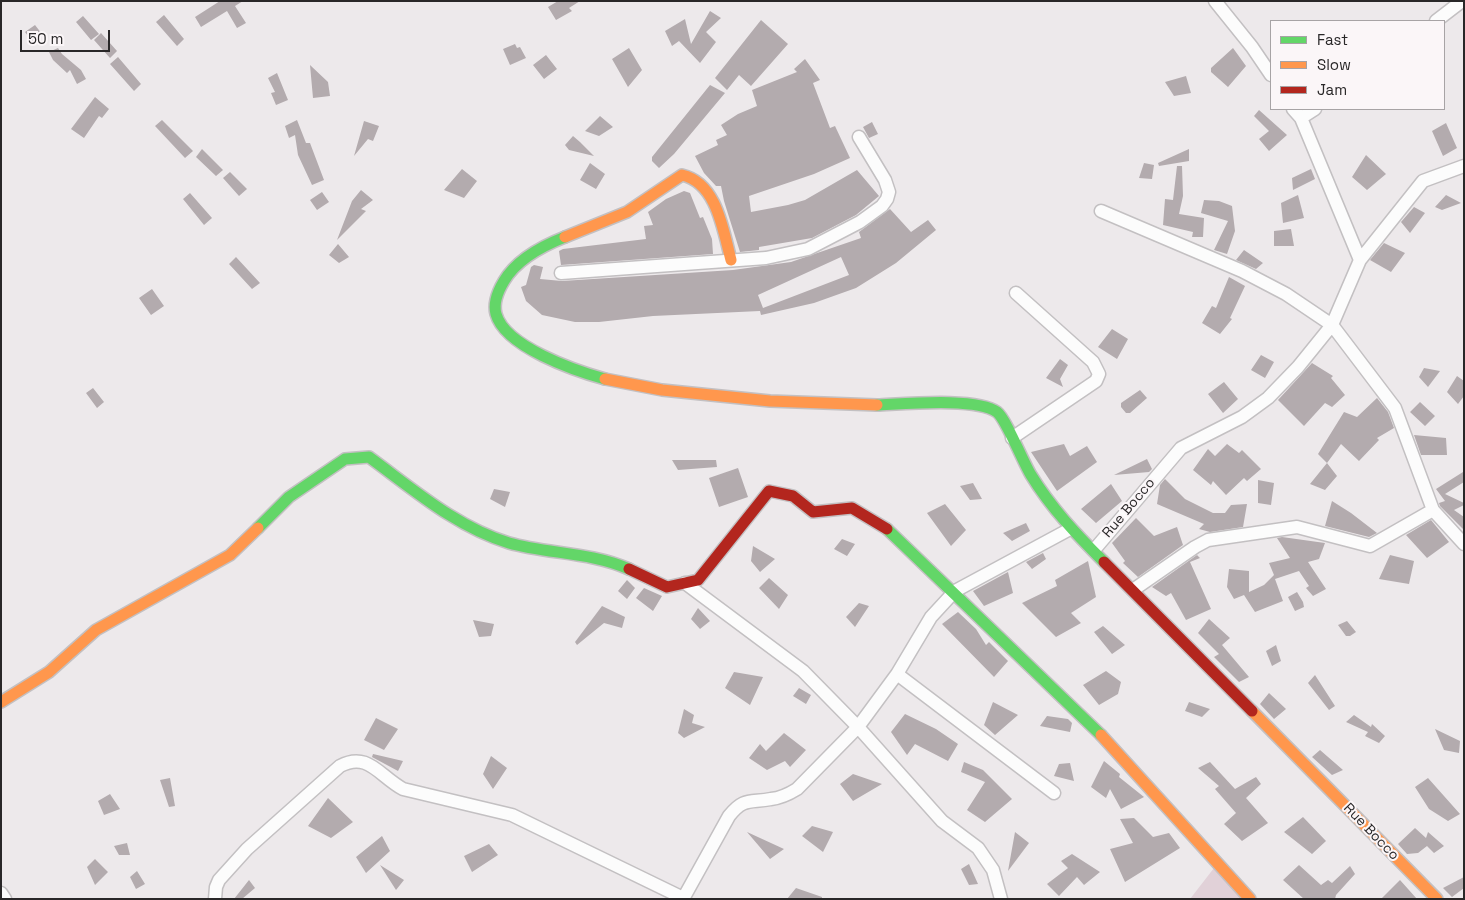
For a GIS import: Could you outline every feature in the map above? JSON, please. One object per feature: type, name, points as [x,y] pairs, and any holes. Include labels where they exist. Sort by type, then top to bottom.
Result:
[{"type":"street","points":[[1215,1],[1252,47],[1270,74]]},
{"type":"street","points":[[1437,20],[1462,1]]},
{"type":"street","points":[[1310,110],[1297,113],[1360,260]]},
{"type":"street","points":[[561,272],[766,258],[808,249],[860,222],[882,206],[889,192],[885,180],[859,137]]},
{"type":"street","name":"Rue Bocco","points":[[1437,899],[1094,550],[1181,448],[1242,417],[1268,398],[1298,367],[1332,325],[1360,260],[1423,181],[1464,166]]},
{"type":"street","points":[[731,260],[717,212],[702,183],[690,175],[682,175],[620,216],[555,241],[532,254],[508,274],[495,295],[494,305],[501,326],[512,337],[540,355],[585,375],[628,385],[792,403],[965,403],[987,406],[998,412],[1031,475],[1070,529],[1094,550]]},
{"type":"street","points":[[1101,212],[1242,271],[1286,294],[1332,325],[1365,366],[1394,408],[1433,510],[1464,544]]},
{"type":"street","points":[[1012,438],[1096,381],[1099,374],[1098,368],[1093,362],[1016,292]]},
{"type":"street","points":[[1,702],[49,672],[96,630],[230,555],[289,497],[345,459],[369,457],[467,528],[510,543],[611,561],[667,587],[698,580],[769,491],[793,496],[813,512],[852,508],[894,532],[1044,682],[1113,746],[1250,899]]},
{"type":"street","points":[[1133,590],[1195,546],[1208,540],[1298,527],[1370,546],[1377,544],[1433,510]]},
{"type":"street","points":[[215,899],[219,880],[247,849],[340,766],[358,760],[365,762],[389,781],[403,789],[512,815],[683,898],[729,816],[738,806],[747,801],[785,796],[797,789],[858,726],[897,674],[931,617],[955,591],[1070,529]]},
{"type":"street","points":[[684,583],[803,671],[858,726],[942,821],[978,848],[992,870],[1000,899]]},
{"type":"street","points":[[897,674],[1054,793]]},
{"type":"street","points":[[1,893],[5,899]]},
{"type":"shaded area","points":[[1214,868],[1243,899],[1190,899]]},
{"type":"building","points":[[220,1],[243,1],[235,6],[246,23],[237,28],[227,11],[201,27],[195,17]]},
{"type":"building","points":[[558,1],[580,1],[569,8],[572,11],[556,20],[548,7]]},
{"type":"building","points":[[710,11],[721,18],[706,32],[716,42],[700,63],[679,41],[672,46],[665,31],[685,19],[691,44]]},
{"type":"building","points":[[164,15],[184,39],[177,46],[156,22]]},
{"type":"building","points":[[83,16],[99,34],[91,40],[76,22]]},
{"type":"building","points":[[761,20],[788,44],[751,86],[739,75],[727,90],[715,78]]},
{"type":"building","points":[[35,25],[42,34],[32,41],[25,32]]},
{"type":"building","points":[[101,33],[117,51],[110,58],[94,40]]},
{"type":"building","points":[[515,44],[517,48],[520,47],[526,58],[510,65],[503,49]]},
{"type":"building","points":[[58,48],[62,54],[81,70],[86,79],[77,84],[70,70],[67,73],[53,60],[49,52]]},
{"type":"building","points":[[629,48],[642,70],[628,87],[612,59]]},
{"type":"building","points":[[1233,48],[1246,66],[1228,87],[1211,72],[1211,68]]},
{"type":"building","points":[[546,55],[557,69],[544,79],[533,65]]},
{"type":"building","points":[[118,57],[141,84],[134,91],[110,64]]},
{"type":"building","points":[[805,59],[820,80],[813,83],[830,128],[835,126],[850,158],[814,174],[749,196],[751,212],[805,200],[857,170],[879,196],[856,215],[812,238],[759,247],[759,250],[740,252],[721,186],[716,186],[704,173],[695,156],[718,145],[716,140],[727,135],[721,125],[738,114],[757,106],[752,90],[797,72],[794,69]]},
{"type":"building","points":[[310,65],[328,82],[330,96],[313,98]]},
{"type":"building","points":[[277,73],[288,100],[276,105],[271,93],[275,92],[268,78]]},
{"type":"building","points":[[1186,76],[1191,93],[1174,96],[1165,82]]},
{"type":"building","points":[[710,85],[725,93],[674,154],[659,168],[652,161],[652,157]]},
{"type":"building","points":[[95,97],[109,109],[102,118],[99,116],[84,138],[71,129]]},
{"type":"building","points":[[1259,110],[1287,135],[1269,151],[1259,139],[1269,131],[1254,116]]},
{"type":"building","points":[[600,116],[613,127],[599,136],[585,131]]},
{"type":"building","points":[[162,120],[193,151],[185,158],[155,126]]},
{"type":"building","points":[[297,120],[306,143],[310,143],[324,180],[312,185],[298,155],[295,135],[289,138],[285,126]]},
{"type":"building","points":[[364,121],[379,126],[373,141],[368,139],[354,156]]},
{"type":"building","points":[[872,122],[878,134],[869,138],[863,127]]},
{"type":"building","points":[[1446,123],[1457,148],[1443,156],[1432,131]]},
{"type":"building","points":[[573,136],[594,156],[569,150],[565,145]]},
{"type":"building","points":[[202,149],[223,170],[216,176],[196,157]]},
{"type":"building","points":[[1189,149],[1189,161],[1159,166],[1158,163]]},
{"type":"building","points":[[1366,155],[1386,174],[1367,190],[1352,177]]},
{"type":"building","points":[[590,163],[605,174],[596,189],[580,180]]},
{"type":"building","points":[[1144,163],[1154,165],[1152,179],[1139,178]]},
{"type":"building","points":[[1177,166],[1182,166],[1183,196],[1179,214],[1204,218],[1203,237],[1192,237],[1193,232],[1163,225],[1165,199],[1173,200]]},
{"type":"building","points":[[462,169],[477,181],[464,198],[444,190]]},
{"type":"building","points":[[1311,169],[1315,179],[1293,190],[1292,178]]},
{"type":"building","points":[[230,172],[247,189],[239,196],[223,178]]},
{"type":"building","points":[[361,190],[373,200],[361,209],[366,211],[337,240],[352,201]]},
{"type":"building","points":[[684,191],[690,193],[700,218],[703,217],[712,239],[713,254],[561,265],[559,251],[563,249],[646,239],[644,226],[653,225],[648,212],[666,199]]},
{"type":"building","points":[[322,192],[329,202],[317,210],[310,200]]},
{"type":"building","points":[[190,193],[212,218],[204,225],[183,199]]},
{"type":"building","points":[[1298,195],[1304,218],[1283,223],[1281,203]]},
{"type":"building","points":[[1446,195],[1461,203],[1442,210],[1435,207]]},
{"type":"building","points":[[1204,200],[1219,201],[1232,206],[1235,231],[1227,254],[1214,250],[1228,221],[1201,213]]},
{"type":"building","points":[[1414,207],[1425,213],[1410,233],[1401,222]]},
{"type":"building","points":[[890,209],[911,232],[928,220],[936,230],[896,263],[856,288],[814,303],[761,315],[760,311],[575,322],[542,315],[526,301],[521,287],[526,285],[531,267],[534,265],[543,267],[540,279],[562,281],[733,270],[791,262],[861,238],[859,232]],"holes":[[[841,257],[849,275],[763,308],[758,295]]]},
{"type":"building","points":[[1291,229],[1294,246],[1274,246],[1274,231]]},
{"type":"building","points":[[1384,243],[1405,253],[1391,272],[1370,260]]},
{"type":"building","points":[[338,244],[349,257],[339,263],[329,255]]},
{"type":"building","points":[[1244,250],[1263,263],[1256,269],[1236,260]]},
{"type":"building","points":[[236,257],[260,283],[252,289],[229,264]]},
{"type":"building","points":[[1229,277],[1245,286],[1230,318],[1232,319],[1220,334],[1202,323],[1212,306],[1216,308]]},
{"type":"building","points":[[152,289],[164,306],[151,315],[139,298]]},
{"type":"building","points":[[1112,329],[1128,339],[1117,359],[1098,347]]},
{"type":"building","points":[[1261,355],[1274,362],[1265,378],[1251,370]]},
{"type":"building","points":[[1060,359],[1068,365],[1060,379],[1063,387],[1046,378]]},
{"type":"building","points":[[1312,363],[1333,376],[1331,378],[1345,395],[1332,407],[1325,403],[1304,426],[1278,400]]},
{"type":"building","points":[[1424,368],[1440,371],[1428,387],[1419,377]]},
{"type":"building","points":[[1457,376],[1464,381],[1464,396],[1458,404],[1447,392]]},
{"type":"building","points":[[1224,382],[1238,399],[1223,413],[1208,394]]},
{"type":"building","points":[[93,388],[104,402],[97,408],[86,393]]},
{"type":"building","points":[[1140,390],[1147,398],[1130,413],[1126,413],[1121,407],[1121,403]]},
{"type":"building","points":[[1377,398],[1388,412],[1394,428],[1377,438],[1379,440],[1359,461],[1341,444],[1327,463],[1318,454],[1344,412],[1357,417]]},
{"type":"building","points":[[1420,402],[1435,416],[1425,426],[1410,412]]},
{"type":"building","points":[[1414,435],[1446,438],[1447,455],[1421,455]]},
{"type":"building","points":[[1064,444],[1070,456],[1087,446],[1097,462],[1057,491],[1031,452]]},
{"type":"building","points":[[1227,444],[1239,453],[1242,450],[1261,469],[1247,481],[1244,478],[1226,495],[1213,481],[1211,485],[1193,470],[1208,449],[1215,456]]},
{"type":"building","points":[[1147,459],[1152,469],[1149,472],[1114,475]]},
{"type":"building","points":[[672,460],[716,460],[717,467],[678,470]]},
{"type":"building","points":[[1327,463],[1337,476],[1325,490],[1310,484]]},
{"type":"building","points":[[738,468],[748,497],[719,507],[709,478]]},
{"type":"building","points":[[1463,472],[1464,482],[1445,494],[1464,503],[1464,505],[1454,510],[1464,517],[1464,530],[1440,506],[1439,503],[1445,501],[1436,489]]},
{"type":"building","points":[[1165,479],[1185,499],[1213,513],[1225,513],[1231,505],[1247,504],[1243,527],[1210,532],[1199,529],[1204,524],[1157,504],[1160,485]]},
{"type":"building","points":[[1258,480],[1274,483],[1271,505],[1258,503]]},
{"type":"building","points":[[973,483],[982,499],[970,500],[960,486]]},
{"type":"building","points":[[1111,484],[1122,501],[1096,523],[1081,509]]},
{"type":"building","points":[[494,489],[510,492],[505,507],[490,499]]},
{"type":"building","points":[[1332,501],[1377,533],[1369,537],[1325,526]]},
{"type":"building","points":[[945,504],[966,530],[951,546],[927,513]]},
{"type":"building","points":[[1136,518],[1154,536],[1177,527],[1183,545],[1138,577],[1123,563],[1125,561],[1112,543]]},
{"type":"building","points":[[1431,520],[1449,542],[1427,558],[1406,535]]},
{"type":"building","points":[[1026,523],[1030,531],[1012,541],[1003,533]]},
{"type":"building","points":[[1282,537],[1325,543],[1319,559],[1308,562],[1326,589],[1313,596],[1306,588],[1309,586],[1299,571],[1275,579],[1283,601],[1255,612],[1244,595],[1234,599],[1227,587],[1229,569],[1249,571],[1249,592],[1264,585],[1274,575],[1269,563],[1290,558],[1277,538]]},
{"type":"building","points":[[842,539],[855,544],[847,556],[834,549]]},
{"type":"building","points":[[753,546],[775,559],[760,572],[751,561]]},
{"type":"building","points":[[1043,553],[1046,559],[1032,569],[1026,562]]},
{"type":"building","points":[[1197,555],[1200,558],[1190,562],[1211,609],[1186,620],[1171,593],[1166,596],[1152,587]]},
{"type":"building","points":[[1390,555],[1414,561],[1409,584],[1379,579]]},
{"type":"building","points":[[1088,561],[1096,597],[1071,613],[1081,623],[1056,637],[1022,603],[1057,586],[1055,580]]},
{"type":"building","points":[[1008,572],[1013,593],[984,606],[973,591]]},
{"type":"building","points":[[769,578],[788,595],[779,609],[759,588]]},
{"type":"building","points":[[627,580],[635,588],[627,599],[618,591]]},
{"type":"building","points":[[644,588],[662,596],[653,611],[636,598]]},
{"type":"building","points":[[1297,592],[1304,607],[1295,611],[1288,597]]},
{"type":"building","points":[[859,603],[869,606],[855,627],[846,617]]},
{"type":"building","points":[[602,606],[625,617],[622,628],[604,623],[577,645],[575,642]]},
{"type":"building","points":[[698,608],[710,621],[700,629],[691,619]]},
{"type":"building","points":[[958,612],[976,629],[986,645],[989,642],[1008,661],[994,677],[942,624]]},
{"type":"building","points":[[1209,619],[1230,638],[1222,645],[1249,677],[1239,682],[1214,657],[1219,654],[1198,633]]},
{"type":"building","points":[[473,620],[494,624],[491,636],[479,637]]},
{"type":"building","points":[[1347,621],[1356,632],[1350,636],[1346,636],[1338,625]]},
{"type":"building","points":[[1103,626],[1125,645],[1112,654],[1094,632]]},
{"type":"building","points":[[1276,645],[1281,661],[1272,666],[1266,651]]},
{"type":"building","points":[[1106,671],[1121,682],[1118,694],[1099,705],[1083,685]]},
{"type":"building","points":[[734,672],[763,677],[750,705],[725,688]]},
{"type":"building","points":[[1315,675],[1335,706],[1329,710],[1308,683]]},
{"type":"building","points":[[799,688],[811,695],[806,704],[793,696]]},
{"type":"building","points":[[1269,693],[1286,709],[1274,719],[1260,704]]},
{"type":"building","points":[[993,702],[1018,715],[995,735],[984,725]]},
{"type":"building","points":[[1189,702],[1210,709],[1202,717],[1185,711]]},
{"type":"building","points":[[684,709],[694,715],[692,723],[705,727],[684,738],[678,733]]},
{"type":"building","points":[[905,714],[936,729],[958,744],[948,761],[915,744],[907,755],[891,732]]},
{"type":"building","points":[[1354,715],[1371,727],[1372,724],[1385,736],[1379,743],[1365,736],[1368,732],[1346,722]]},
{"type":"building","points":[[1047,716],[1068,719],[1072,723],[1070,732],[1040,726]]},
{"type":"building","points":[[376,718],[398,729],[384,750],[364,740]]},
{"type":"building","points":[[1435,729],[1460,741],[1459,753],[1444,750]]},
{"type":"building","points":[[784,733],[806,750],[790,767],[785,761],[767,770],[749,758],[760,744],[766,751]]},
{"type":"building","points":[[1320,750],[1343,770],[1332,775],[1312,757]]},
{"type":"building","points":[[373,754],[403,761],[398,771],[372,757]]},
{"type":"building","points":[[491,756],[507,768],[493,789],[483,774]]},
{"type":"building","points":[[1104,761],[1120,774],[1119,777],[1144,797],[1121,809],[1110,789],[1106,798],[1091,787]]},
{"type":"building","points":[[964,762],[983,770],[1012,799],[985,822],[967,810],[985,782],[961,772]]},
{"type":"building","points":[[1210,762],[1235,789],[1256,777],[1261,784],[1246,798],[1268,823],[1242,841],[1224,824],[1236,813],[1215,789],[1219,786],[1198,768]]},
{"type":"building","points":[[1070,763],[1074,781],[1054,776],[1059,764]]},
{"type":"building","points":[[853,774],[882,784],[853,801],[840,784]]},
{"type":"building","points":[[170,778],[175,806],[169,807],[160,780]]},
{"type":"building","points":[[1428,778],[1460,814],[1448,821],[1429,809],[1415,787]]},
{"type":"building","points":[[110,794],[120,809],[104,815],[98,801]]},
{"type":"building","points":[[328,798],[353,822],[331,838],[308,826]]},
{"type":"building","points":[[1303,817],[1326,841],[1312,854],[1284,832]]},
{"type":"building","points":[[1134,818],[1153,837],[1169,833],[1180,848],[1125,882],[1110,849],[1133,843],[1120,819]]},
{"type":"building","points":[[812,826],[833,832],[823,852],[802,836]]},
{"type":"building","points":[[1415,828],[1426,838],[1428,832],[1444,846],[1434,853],[1427,846],[1418,853],[1407,854],[1398,844]]},
{"type":"building","points":[[747,832],[784,849],[770,859]]},
{"type":"building","points":[[1015,832],[1029,843],[1008,871]]},
{"type":"building","points":[[382,836],[390,851],[366,873],[356,857]]},
{"type":"building","points":[[127,843],[130,855],[119,855],[114,846]]},
{"type":"building","points":[[489,844],[498,855],[472,872],[464,856]]},
{"type":"building","points":[[1072,854],[1100,872],[1084,885],[1077,877],[1059,896],[1047,884],[1068,868],[1061,861]]},
{"type":"building","points":[[95,859],[108,872],[95,885],[87,867]]},
{"type":"building","points":[[969,864],[978,884],[969,885],[961,869]]},
{"type":"building","points":[[380,865],[404,880],[396,890]]},
{"type":"building","points":[[1299,865],[1321,885],[1328,880],[1332,883],[1350,866],[1355,874],[1336,895],[1335,899],[1304,899],[1283,880]]},
{"type":"building","points":[[137,871],[145,884],[136,889],[130,877]]},
{"type":"building","points":[[1464,877],[1464,888],[1452,897],[1443,888]]},
{"type":"building","points":[[249,880],[255,888],[242,899],[234,899]]},
{"type":"building","points":[[1400,880],[1417,899],[1381,899]]},
{"type":"building","points":[[796,888],[822,897],[822,899],[787,899]]},
{"type":"traffic: fast","points":[[565,237],[531,254],[509,273],[497,297],[496,314],[502,326],[527,347],[560,364],[605,379]]},
{"type":"traffic: fast","points":[[877,405],[957,403],[987,407],[997,412],[1005,423],[1031,475],[1047,499],[1104,562]]},
{"type":"traffic: fast","points":[[258,528],[289,497],[345,459],[369,457],[436,506],[490,536],[524,547],[600,559],[629,569]]},
{"type":"traffic: fast","points":[[887,529],[1101,735]]},
{"type":"traffic: slow","points":[[565,237],[627,212],[682,175],[694,180],[703,187],[711,198],[717,209],[731,260]]},
{"type":"traffic: slow","points":[[605,379],[662,390],[770,401],[877,405]]},
{"type":"traffic: slow","points":[[1,702],[49,672],[96,630],[230,555],[258,528]]},
{"type":"traffic: slow","points":[[1252,711],[1437,899]]},
{"type":"traffic: slow","points":[[1101,735],[1250,899]]},
{"type":"traffic: jam","points":[[629,569],[667,587],[698,580],[769,491],[793,496],[813,512],[852,508],[887,529]]},
{"type":"traffic: jam","points":[[1104,562],[1252,711]]}]
